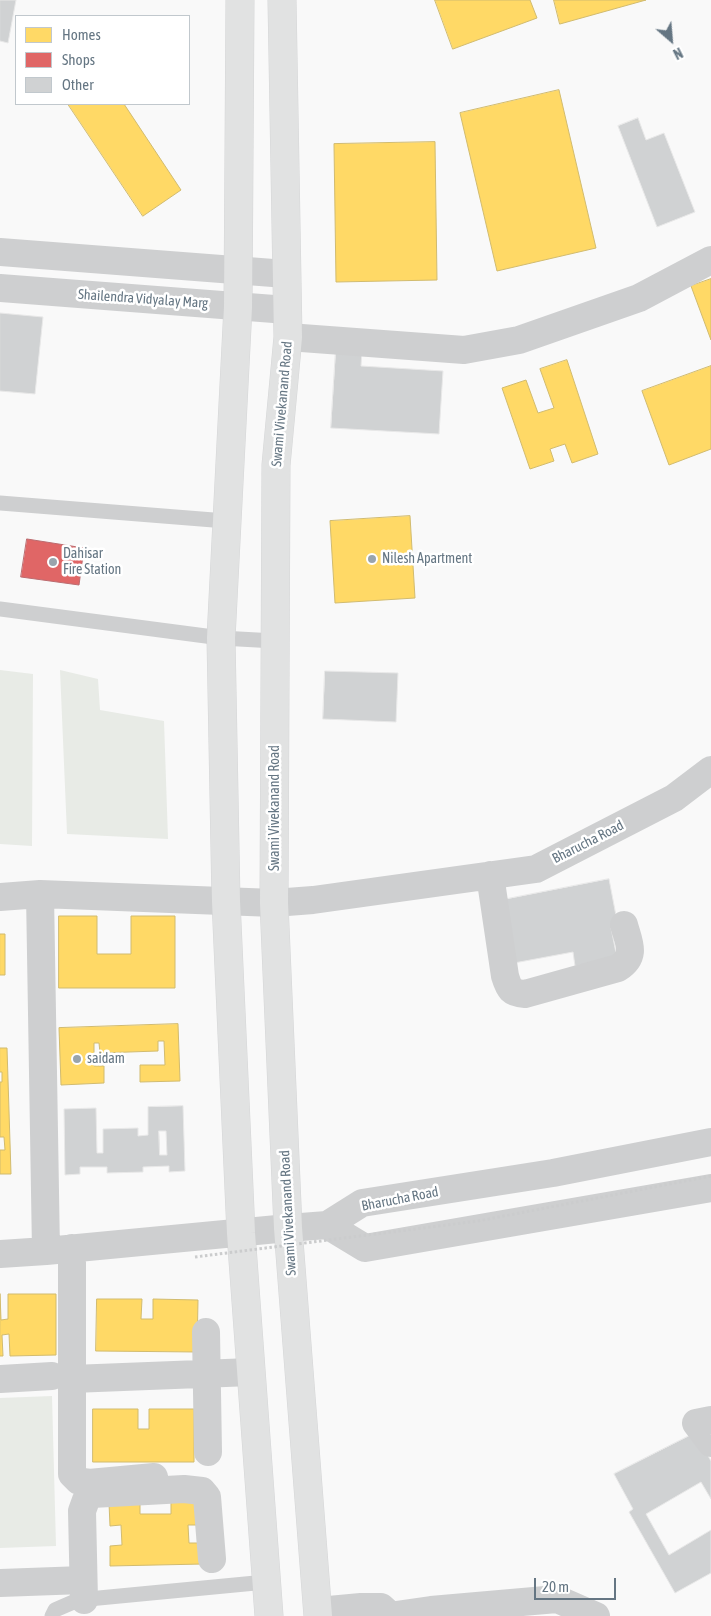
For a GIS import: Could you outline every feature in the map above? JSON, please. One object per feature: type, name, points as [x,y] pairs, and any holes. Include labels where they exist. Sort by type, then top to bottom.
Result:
[{"type":"main road","points":[[240,0],[238,307],[221,638],[226,901],[241,1233],[269,1616]]},
{"type":"main road","name":"Swami Vivekanand Road","points":[[282,0],[288,337],[276,465],[274,903],[288,1228],[318,1614]]},
{"type":"street","points":[[0,252],[238,272],[286,274]]},
{"type":"street","points":[[288,337],[464,350],[519,340],[639,298],[711,260]]},
{"type":"street","name":"Shailendra Vidyalay Marg","points":[[0,288],[287,310]]},
{"type":"street","name":"Bharucha Road","points":[[0,897],[40,894],[274,903],[313,900],[536,869],[674,798],[711,770]]},
{"type":"street","points":[[490,875],[505,976],[508,988],[514,993],[526,994],[618,968],[630,957],[630,948],[624,926]]},
{"type":"street","points":[[40,894],[59,1250],[62,1378],[72,1474],[79,1481],[88,1483],[154,1477]]},
{"type":"street","name":"Bharucha Road","points":[[0,1254],[327,1225],[362,1203],[553,1173],[711,1142]]},
{"type":"street","points":[[327,1225],[365,1248],[711,1188]]},
{"type":"street","points":[[206,1332],[208,1452]]},
{"type":"street","points":[[0,1379],[251,1372]]},
{"type":"street","points":[[711,1420],[696,1423],[711,1442]]},
{"type":"street","points":[[0,1583],[84,1590],[82,1511],[86,1500],[92,1494],[184,1489],[202,1491],[207,1497],[212,1559]]},
{"type":"street","points":[[318,1614],[361,1607],[381,1608],[390,1615],[431,1613],[557,1600],[596,1616]]},
{"type":"lane","points":[[0,503],[226,521]]},
{"type":"lane","points":[[0,609],[221,638],[275,641]]},
{"type":"lane","points":[[52,1616],[55,1610],[67,1604],[84,1590],[266,1582]]},
{"type":"path","points":[[195,1257],[478,1221],[711,1176]]},
{"type":"shaded area","points":[[0,670],[33,674],[32,846],[0,844]]},
{"type":"shaded area","points":[[60,670],[98,679],[100,710],[164,721],[168,839],[67,834]]},
{"type":"shaded area","points":[[52,1396],[56,1546],[0,1548],[0,1398]]},
{"type":"building: Homes","points":[[435,0],[530,0],[537,18],[453,49]]},
{"type":"building: Homes","points":[[554,0],[646,0],[560,24]]},
{"type":"building: Homes","points":[[559,90],[596,248],[497,271],[460,113]]},
{"type":"building: Homes","points":[[69,105],[125,105],[181,190],[143,216]]},
{"type":"building: Homes","points":[[435,142],[437,280],[336,282],[334,144]]},
{"type":"building: Homes","points":[[711,279],[711,340],[691,286]]},
{"type":"building: Homes","points":[[567,360],[598,454],[572,463],[565,444],[550,449],[554,461],[530,469],[502,388],[526,380],[538,413],[554,408],[540,369]]},
{"type":"building: Homes","points":[[711,366],[711,449],[669,465],[642,391]]},
{"type":"building: Homes","name":"Nilesh Apartment","points":[[410,516],[415,598],[335,603],[330,521]]},
{"type":"building: Homes","points":[[59,916],[97,916],[97,954],[131,954],[131,916],[175,916],[175,988],[59,988]]},
{"type":"building: Homes","points":[[0,934],[5,934],[5,975],[0,975]]},
{"type":"building: Homes","name":"saidam","points":[[178,1024],[180,1081],[140,1082],[140,1065],[165,1065],[164,1041],[158,1041],[158,1051],[100,1053],[99,1043],[94,1043],[94,1066],[104,1066],[104,1083],[61,1085],[59,1028]]},
{"type":"building: Homes","points":[[0,1048],[7,1048],[11,1174],[0,1174],[0,1150],[5,1150],[4,1137],[0,1137],[0,1082],[2,1082],[2,1072],[0,1072]]},
{"type":"building: Homes","points":[[0,1294],[1,1320],[8,1319],[8,1294],[56,1294],[56,1355],[10,1356],[9,1334],[2,1335],[3,1356],[0,1356]]},
{"type":"building: Homes","points":[[97,1299],[142,1299],[141,1319],[153,1319],[153,1299],[198,1300],[197,1352],[96,1351]]},
{"type":"building: Homes","points":[[93,1409],[138,1409],[138,1429],[149,1429],[149,1409],[194,1409],[194,1462],[93,1462]]},
{"type":"building: Homes","points":[[202,1501],[203,1525],[188,1525],[189,1543],[203,1543],[203,1564],[110,1566],[110,1546],[122,1545],[121,1525],[110,1526],[109,1503],[140,1503],[140,1514],[171,1514],[171,1502]]},
{"type":"building: Shops","name":"Dahisar Fire Station","points":[[27,539],[84,548],[79,585],[21,577]]},
{"type":"building: Other","points":[[0,0],[16,0],[8,43],[0,41]]},
{"type":"building: Other","points":[[638,118],[646,140],[664,133],[695,212],[657,227],[618,126]]},
{"type":"building: Other","points":[[0,313],[43,317],[35,394],[0,391]]},
{"type":"building: Other","points":[[336,349],[362,350],[361,366],[443,371],[439,434],[331,428]]},
{"type":"building: Other","points":[[325,671],[398,673],[396,722],[323,719]]},
{"type":"building: Other","points":[[609,879],[618,926],[611,928],[617,958],[575,966],[573,952],[514,963],[502,900]]},
{"type":"building: Other","points":[[183,1106],[185,1171],[169,1172],[169,1166],[143,1167],[143,1172],[107,1173],[107,1167],[80,1167],[80,1174],[65,1175],[64,1109],[96,1108],[97,1153],[103,1153],[103,1129],[138,1128],[138,1136],[148,1135],[148,1107]],"holes":[[[159,1131],[166,1131],[167,1155],[160,1155]]]},
{"type":"building: Other","points":[[695,1433],[711,1461],[711,1499],[701,1482],[646,1514],[669,1555],[711,1530],[711,1573],[675,1593],[629,1512],[633,1509],[614,1474]]},
{"type":"place","name":"Nilesh Apartment","points":[[372,559]]},
{"type":"place","name":"Dahisar Fire Station","points":[[53,562]]},
{"type":"place","name":"saidam","points":[[77,1059]]}]
